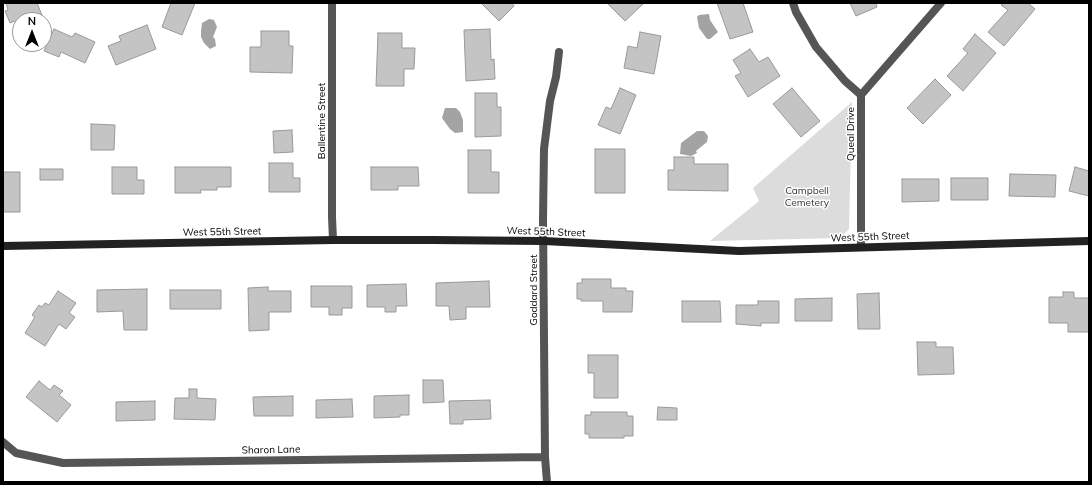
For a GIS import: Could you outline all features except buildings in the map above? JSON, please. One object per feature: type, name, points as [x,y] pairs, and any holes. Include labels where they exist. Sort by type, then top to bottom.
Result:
[{"type":"street","name":"Ballentine Street","points":[[332,3],[333,240]]},
{"type":"street","points":[[793,3],[796,12],[816,47],[846,81],[861,95]]},
{"type":"street","name":"Queal Drive","points":[[861,247],[861,95],[941,3]]},
{"type":"street","name":"Goddard Street","points":[[547,482],[545,457],[544,149],[550,101],[556,77],[558,52]]},
{"type":"street","name":"West 55th Street","points":[[3,246],[333,240],[544,241],[740,251],[1089,241]]},
{"type":"street","name":"Sharon Lane","points":[[3,442],[16,453],[63,463],[545,457]]},
{"type":"green space","name":"Campbell Cemetery","points":[[852,102],[849,229],[840,238],[710,241],[759,201],[753,188]]},
{"type":"shaded area","points":[[709,14],[710,20],[718,32],[710,39],[707,39],[699,28],[697,17],[699,15]]},
{"type":"shaded area","points":[[209,19],[214,20],[217,27],[213,37],[215,39],[216,46],[210,49],[201,37],[202,23]]},
{"type":"shaded area","points":[[445,108],[456,108],[460,112],[463,120],[463,132],[455,133],[450,129],[442,118]]},
{"type":"shaded area","points":[[697,131],[704,131],[708,136],[707,142],[696,151],[697,153],[691,156],[680,154],[681,143]]}]
